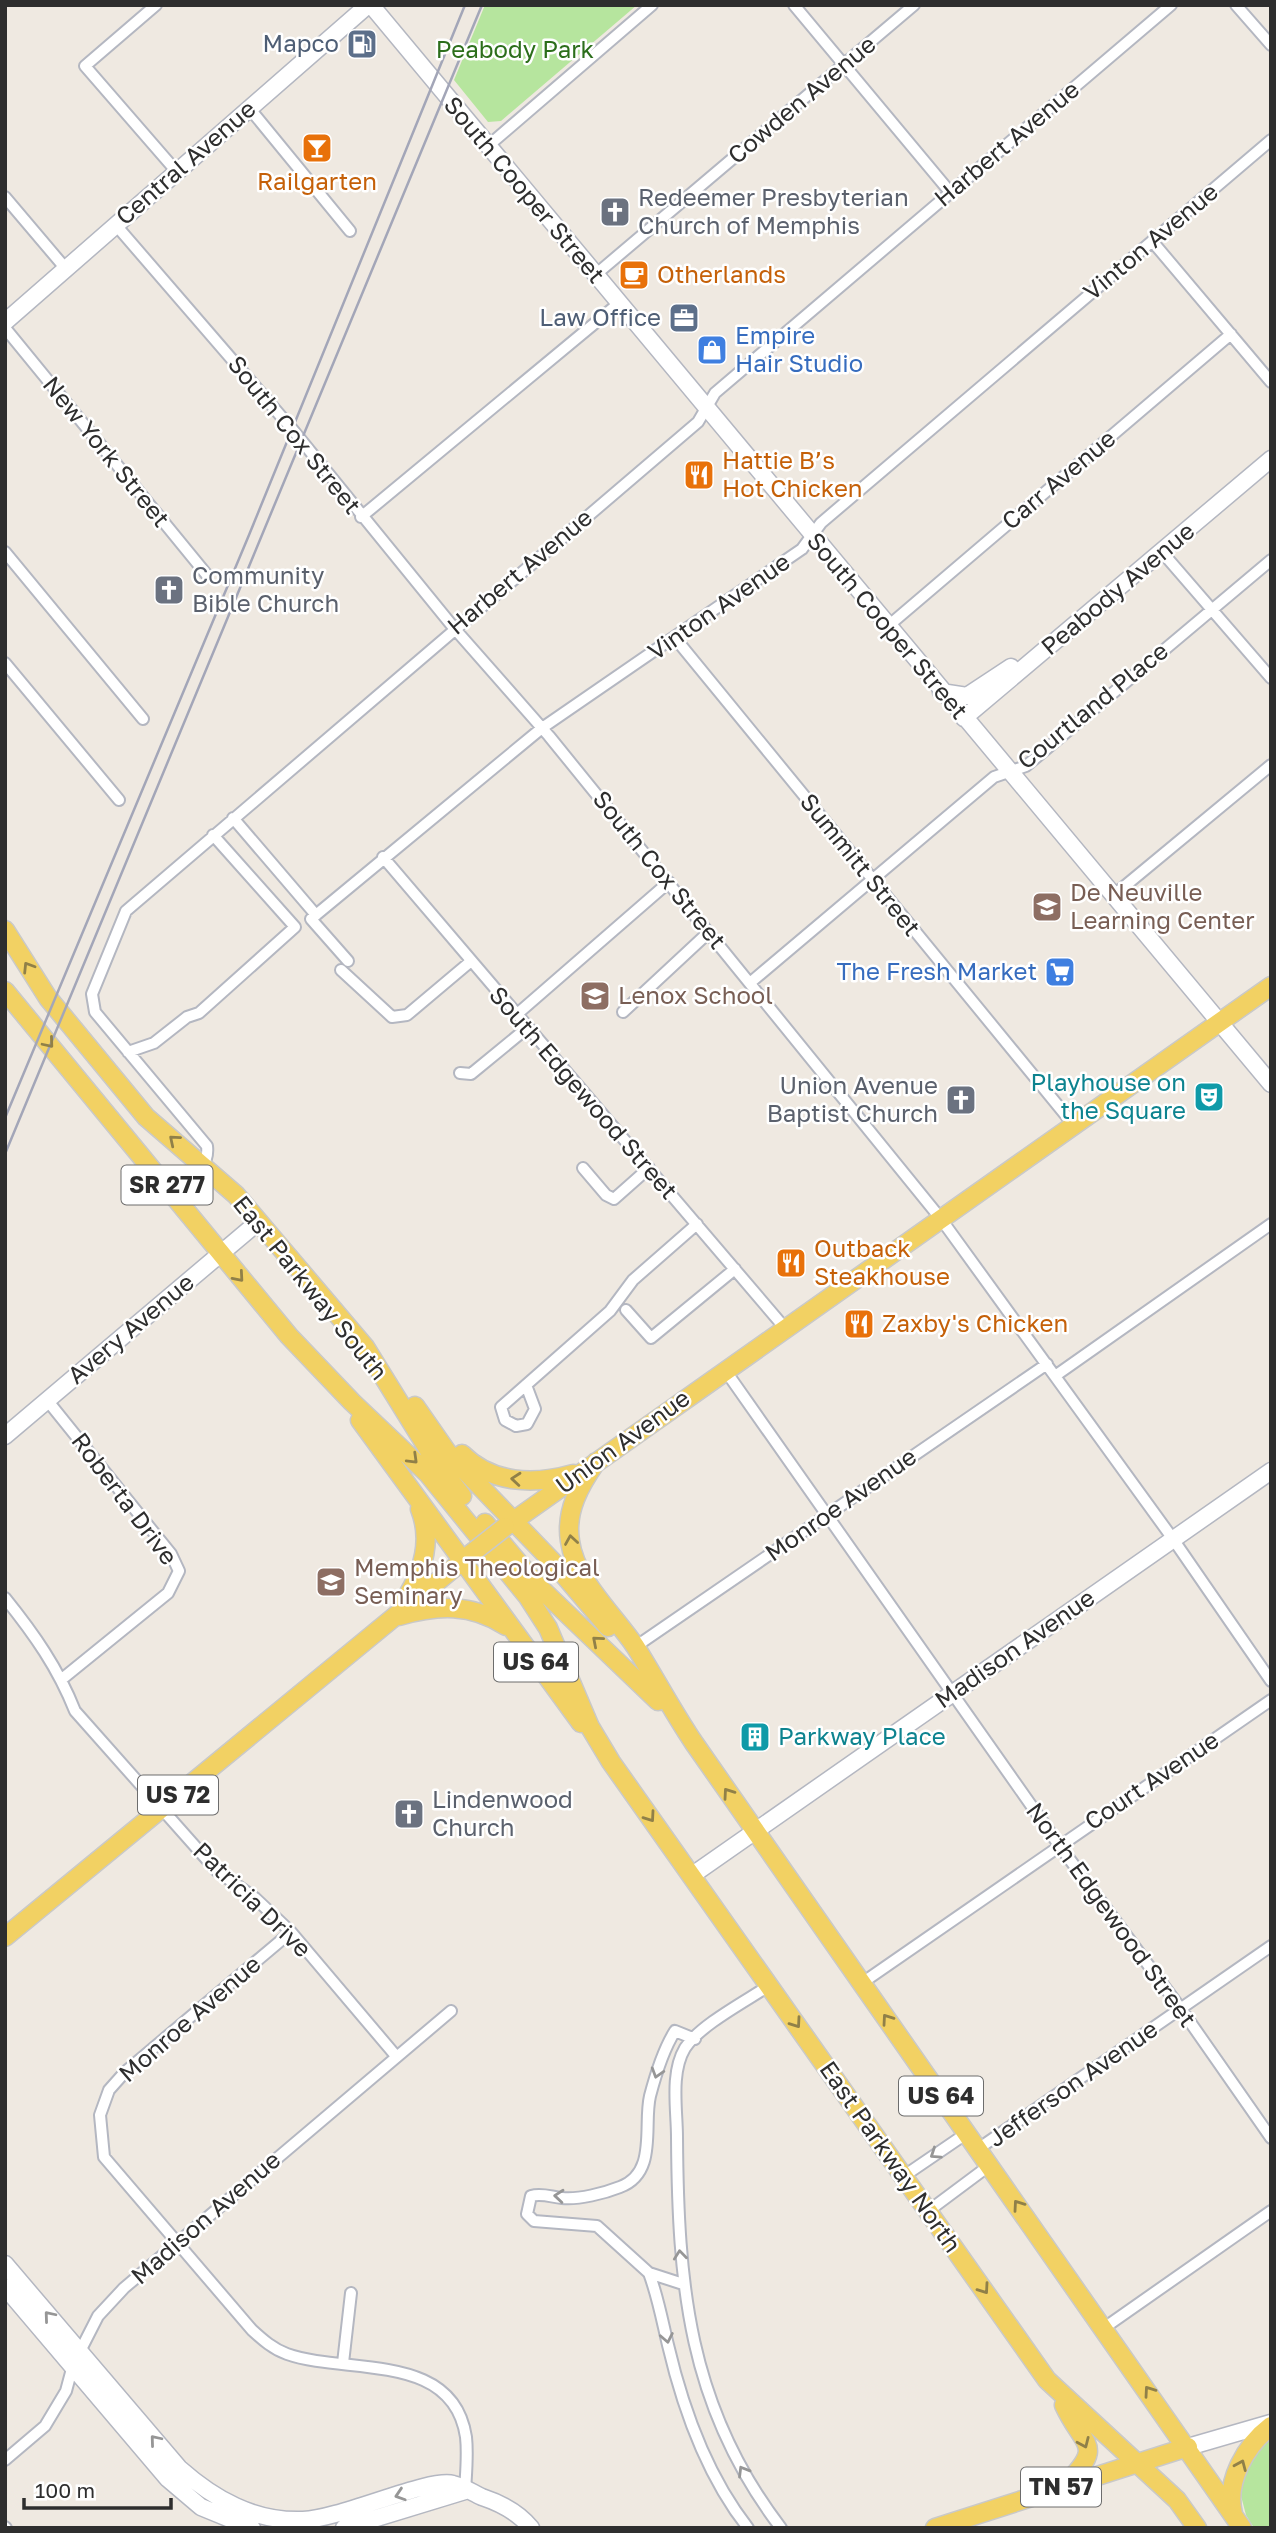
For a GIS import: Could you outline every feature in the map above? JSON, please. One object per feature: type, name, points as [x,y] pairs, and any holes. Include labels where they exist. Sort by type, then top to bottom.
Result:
[{"type":"main road","name":"Central Avenue","points":[[5,322],[370,5]]},
{"type":"main road","name":"South Cooper Street","points":[[370,5],[1271,1084]]},
{"type":"main road","name":"Peabody Avenue","points":[[964,718],[1271,459]]},
{"type":"main road","points":[[941,692],[967,696],[1026,658],[1035,658]]},
{"type":"main road","name":"East Parkway South","points":[[5,930],[48,998],[146,1117],[236,1195],[365,1347],[438,1465],[468,1504],[538,1586],[618,1659],[694,1743]]},
{"type":"main road","name":"Union Avenue","points":[[5,1937],[509,1524],[1271,986]]},
{"type":"main road","name":"East Parkway South","points":[[5,991],[170,1189],[219,1254],[329,1377],[428,1474],[539,1611],[590,1727],[611,1762]]},
{"type":"main road","name":"Avery Avenue","points":[[5,1436],[258,1222]]},
{"type":"main road","points":[[365,1347],[411,1401],[473,1465],[491,1475],[515,1481],[555,1479],[589,1466]]},
{"type":"main road","points":[[329,1377],[416,1498],[467,1557]]},
{"type":"main road","points":[[411,1401],[447,1452],[509,1524],[594,1610],[665,1700]]},
{"type":"main road","name":"US 64","points":[[589,1466],[569,1521],[570,1544],[579,1568],[635,1647],[665,1700],[694,1743],[1188,2447],[1237,2521]]},
{"type":"main road","name":"Madison Avenue","points":[[691,1876],[1271,1471]]},
{"type":"main road","points":[[392,1618],[411,1591],[427,1543],[425,1519],[416,1498]]},
{"type":"main road","name":"US 64","points":[[467,1557],[514,1632],[611,1762]]},
{"type":"main road","points":[[392,1618],[445,1606],[471,1609],[492,1617],[514,1632]]},
{"type":"main road","name":"East Parkway North","points":[[611,1762],[927,2212],[1060,2395],[1177,2500],[1197,2528]]},
{"type":"main road","points":[[5,2264],[76,2359]]},
{"type":"main road","points":[[5,2287],[179,2468],[209,2494],[267,2517],[304,2521],[345,2513],[437,2484],[453,2484],[496,2502],[531,2528]]},
{"type":"main road","points":[[104,2391],[168,2479],[201,2507],[252,2528]]},
{"type":"main road","points":[[1060,2395],[1087,2444],[1089,2454],[1087,2462],[1064,2486]]},
{"type":"main road","points":[[1188,2447],[1271,2425]]},
{"type":"main road","points":[[1237,2521],[1232,2489],[1248,2447],[1271,2425]]},
{"type":"main road","name":"TN 57","points":[[935,2528],[1188,2447]]},
{"type":"main road","points":[[344,2528],[465,2491]]},
{"type":"street","points":[[156,5],[85,66],[177,172]]},
{"type":"street","points":[[488,146],[652,5]]},
{"type":"street","points":[[794,5],[950,192]]},
{"type":"street","name":"Cowden Avenue","points":[[594,276],[914,5]]},
{"type":"street","name":"Harbert Avenue","points":[[205,1166],[209,1158],[207,1146],[95,1012],[92,994],[126,911],[698,422],[715,393],[1171,5]]},
{"type":"street","points":[[1236,5],[1271,45]]},
{"type":"street","points":[[250,109],[350,231]]},
{"type":"street","name":"Vinton Avenue","points":[[313,917],[542,728],[802,549],[821,523],[1271,140]]},
{"type":"street","points":[[5,197],[66,269]]},
{"type":"street","name":"South Cox Street","points":[[115,224],[292,429],[361,517],[542,728],[941,1219],[1173,1539],[1271,1681]]},
{"type":"street","points":[[1152,241],[1271,382]]},
{"type":"street","points":[[361,517],[618,304]]},
{"type":"street","name":"New York Street","points":[[5,328],[207,575]]},
{"type":"street","name":"Carr Avenue","points":[[887,627],[1231,334]]},
{"type":"street","points":[[5,552],[143,719]]},
{"type":"street","points":[[1163,552],[1271,678]]},
{"type":"street","name":"Courtland Place","points":[[751,982],[994,777],[1026,766],[1271,560]]},
{"type":"street","name":"Summitt Street","points":[[674,638],[1073,1125]]},
{"type":"street","points":[[5,663],[119,800]]},
{"type":"street","points":[[1114,895],[1271,765]]},
{"type":"street","points":[[233,818],[313,917],[345,966],[392,1017],[407,1016],[470,962]]},
{"type":"street","points":[[128,1052],[154,1043],[187,1017],[199,1013],[295,927],[213,835]]},
{"type":"street","name":"South Edgewood Street","points":[[383,857],[470,962],[785,1327]]},
{"type":"street","points":[[516,1015],[669,882]]},
{"type":"street","points":[[623,1012],[709,932]]},
{"type":"street","points":[[460,1073],[471,1074],[527,1028]]},
{"type":"street","points":[[170,1189],[205,1166]]},
{"type":"street","points":[[583,1168],[606,1195],[614,1199],[649,1168]]},
{"type":"street","points":[[526,1385],[610,1311],[633,1280],[697,1224]]},
{"type":"street","points":[[1055,1376],[1271,1224]]},
{"type":"street","points":[[626,1310],[651,1338],[735,1269]]},
{"type":"street","name":"Monroe Avenue","points":[[635,1647],[1047,1364]]},
{"type":"street","points":[[725,1370],[952,1693]]},
{"type":"street","name":"Roberta Drive","points":[[47,1400],[171,1554],[179,1572],[168,1593],[62,1679]]},
{"type":"street","name":"Patricia Drive","points":[[5,1598],[37,1637],[62,1679],[75,1711],[160,1810],[217,1871],[255,1898],[291,1932],[396,2056]]},
{"type":"street","name":"North Edgewood Street","points":[[952,1693],[1271,2138]]},
{"type":"street","name":"Court Avenue","points":[[862,1983],[1271,1700]]},
{"type":"street","name":"Monroe Avenue","points":[[177,2241],[104,2157],[100,2115],[109,2091],[125,2072],[291,1932]]},
{"type":"street","name":"Jefferson Avenue","points":[[978,2149],[1271,1946]]},
{"type":"street","points":[[770,1985],[685,2049],[675,2086],[678,2227],[683,2284],[710,2402],[727,2445],[781,2528]]},
{"type":"street","name":"Madison Avenue","points":[[5,2460],[45,2426],[66,2391],[76,2359],[98,2316],[177,2241],[451,2011]]},
{"type":"street","points":[[683,2284],[649,2273],[597,2226],[534,2221],[527,2214],[526,2205],[531,2196],[539,2194],[565,2199],[620,2187],[633,2177],[645,2158],[649,2098],[666,2046],[675,2031],[695,2039]]},
{"type":"street","name":"Jefferson Avenue","points":[[904,2176],[967,2133]]},
{"type":"street","name":"Jefferson Avenue","points":[[927,2212],[990,2165]]},
{"type":"street","points":[[1104,2328],[1271,2211]]},
{"type":"street","points":[[177,2241],[252,2330],[272,2347],[300,2357],[413,2376],[444,2392],[457,2411],[466,2437],[465,2491]]},
{"type":"street","points":[[649,2273],[662,2306],[668,2346],[694,2434],[722,2488],[748,2528]]},
{"type":"street","points":[[343,2363],[351,2293]]},
{"type":"green space","name":"Peabody Park","points":[[485,5],[637,5],[501,121],[488,122],[454,80]]},
{"type":"green space","points":[[1271,2437],[1271,2528],[1254,2528],[1246,2515],[1240,2492],[1251,2453]]},
{"type":"railway","points":[[5,1118],[249,535],[465,5]]},
{"type":"railway","points":[[5,1154],[482,5]]},
{"type":"place","name":"Mapco","points":[[362,44]]},
{"type":"place","name":"Railgarten","points":[[317,148]]},
{"type":"place","name":"Redeemer Presbyterian Church of Memphis","points":[[615,212]]},
{"type":"place","name":"Otherlands","points":[[634,275]]},
{"type":"place","name":"Law Office","points":[[684,318]]},
{"type":"place","name":"Empire Hair Studio","points":[[712,350]]},
{"type":"place","name":"Hattie B’s Hot Chicken","points":[[699,475]]},
{"type":"place","name":"Community Bible Church","points":[[169,590]]},
{"type":"place","name":"De Neuville Learning Center","points":[[1047,907]]},
{"type":"place","name":"The Fresh Market","points":[[1060,972]]},
{"type":"place","name":"Lenox School","points":[[595,996]]},
{"type":"place","name":"Playhouse on the Square","points":[[1209,1097]]},
{"type":"place","name":"Union Avenue Baptist Church","points":[[961,1100]]},
{"type":"place","name":"Outback Steakhouse","points":[[791,1263]]},
{"type":"place","name":"Zaxby's Chicken","points":[[859,1324]]},
{"type":"place","name":"Memphis Theological Seminary","points":[[331,1582]]},
{"type":"place","name":"Parkway Place","points":[[755,1737]]},
{"type":"place","name":"Lindenwood Church","points":[[409,1814]]}]
